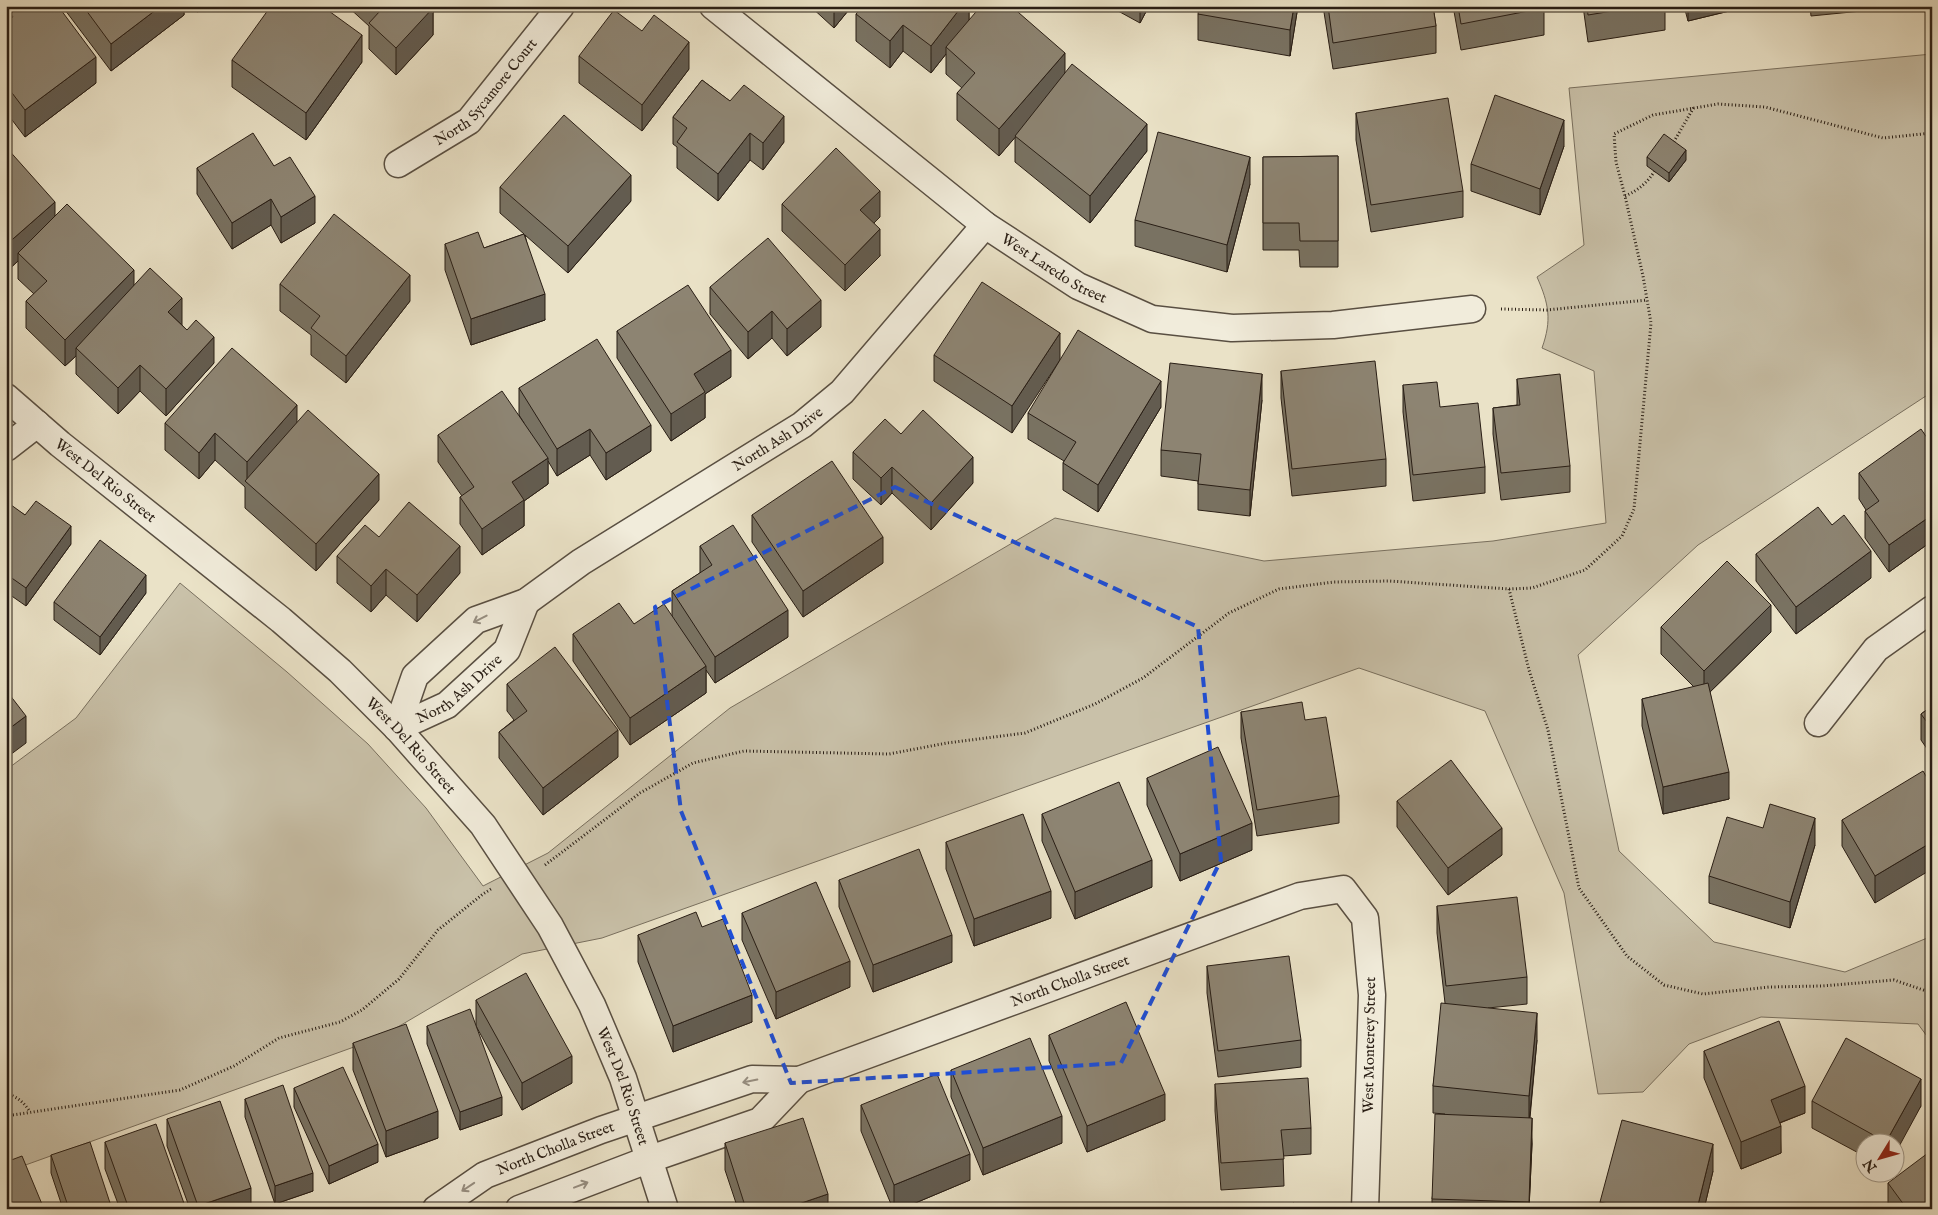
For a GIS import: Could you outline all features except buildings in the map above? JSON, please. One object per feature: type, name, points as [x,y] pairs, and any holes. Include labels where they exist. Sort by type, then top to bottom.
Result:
[{"type":"street","name":"North Sycamore Court","points":[[398,164],[469,121],[561,6]]},
{"type":"street","name":"West Laredo Street","points":[[712,6],[985,226],[1078,286],[1152,319],[1232,328],[1333,325],[1472,309]]},
{"type":"street","name":"North Ash Drive","points":[[396,728],[415,676],[476,620],[526,602],[581,562],[802,425],[842,392],[985,226]]},
{"type":"street","name":"West Del Rio Street","points":[[6,397],[281,620],[340,671],[396,728],[483,825],[518,875],[550,926],[592,1006],[623,1078],[665,1209]]},
{"type":"street","points":[[6,448],[37,424]]},
{"type":"street","name":"North Ash Drive","points":[[396,728],[447,705],[507,650],[526,602]]},
{"type":"street","points":[[1818,722],[1876,649],[1932,610]]},
{"type":"street","name":"North Cholla Street","points":[[436,1209],[485,1175],[601,1130],[752,1079],[799,1080],[1300,896],[1343,889]]},
{"type":"street","name":"West Monterey Street","points":[[1343,889],[1365,918],[1372,995],[1365,1209]]},
{"type":"street","name":"North Cholla Street","points":[[519,1209],[650,1159],[760,1121],[799,1080]]},
{"type":"path","points":[[6,1116],[180,1090],[234,1066],[279,1038],[340,1022],[362,1010],[399,979],[438,930],[483,894],[518,875],[548,864],[640,793],[693,763],[744,751],[890,754],[947,743],[1025,733],[1095,704],[1143,678],[1229,613],[1279,589],[1334,582],[1389,581],[1509,589],[1532,588],[1585,570],[1622,536],[1634,508],[1651,323],[1625,196],[1616,162],[1614,134],[1653,115],[1718,104],[1765,108],[1883,138],[1932,133]]},
{"type":"path","points":[[1670,147],[1695,107]]},
{"type":"path","points":[[1625,196],[1638,190],[1646,183],[1660,164]]},
{"type":"path","points":[[1472,309],[1547,310],[1647,300]]},
{"type":"path","points":[[1509,589],[1529,670],[1548,730],[1579,888],[1626,956],[1664,985],[1703,994],[1769,987],[1822,986],[1894,980],[1932,993]]},
{"type":"path","points":[[6,1093],[13,1095],[26,1104],[30,1112]]},
{"type":"highlighted area","points":[[895,487],[1198,627],[1221,860],[1121,1063],[791,1083],[681,811],[655,607]]},
{"type":"shaded area","points":[[1932,54],[1932,392],[1698,545],[1578,655],[1619,851],[1714,942],[1845,972],[1932,936],[1932,1043],[1918,1024],[1761,1017],[1689,1044],[1643,1092],[1598,1094],[1564,893],[1485,711],[1359,668],[602,938],[522,954],[379,1038],[6,1172],[6,770],[76,718],[180,583],[287,672],[368,744],[426,808],[483,886],[548,853],[730,708],[1055,518],[1264,561],[1493,541],[1606,523],[1594,371],[1542,348],[1547,329],[1548,312],[1537,277],[1584,245],[1569,88]]}]
